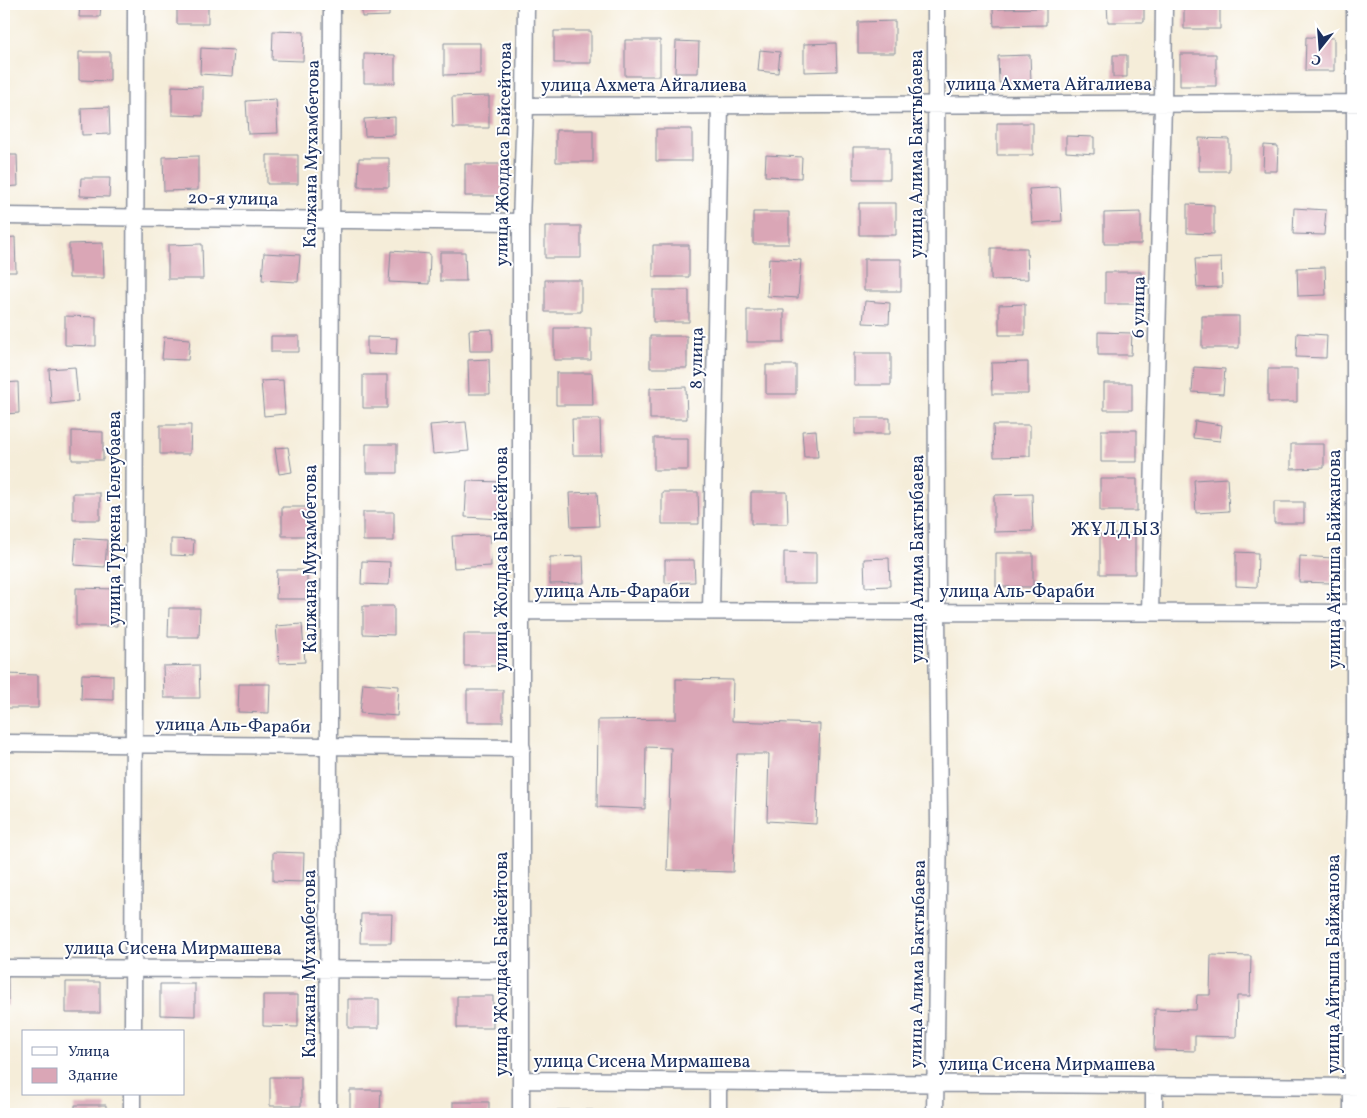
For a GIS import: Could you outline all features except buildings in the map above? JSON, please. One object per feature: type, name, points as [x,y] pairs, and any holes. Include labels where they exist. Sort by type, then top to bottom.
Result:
[{"type":"street","name":"улица Туркена Телеубаева","points":[[132,1030],[134,744],[133,217],[136,4]]},
{"type":"street","name":"Калжана Мухамбетова","points":[[328,1114],[332,4]]},
{"type":"street","name":"улица Жолдаса Байсейтова","points":[[521,1114],[521,222],[526,106],[526,4]]},
{"type":"street","name":"улица Алима Бактыбаева","points":[[935,1114],[939,822],[936,4]]},
{"type":"street","name":"6 улица","points":[[1150,612],[1164,104],[1164,4]]},
{"type":"street","name":"улица Айтыша Байжанова","points":[[1352,1114],[1358,1087],[1359,803],[1359,103],[1354,4]]},
{"type":"street","name":"улица Ахмета Айгалиева","points":[[526,106],[1359,103]]},
{"type":"street","name":"8 улица","points":[[711,611],[720,105]]},
{"type":"street","name":"20-я улица","points":[[4,216],[521,222]]},
{"type":"street","name":"улица Аль-Фараби","points":[[520,611],[1359,613]]},
{"type":"street","name":"улица Аль-Фараби","points":[[4,743],[522,748]]},
{"type":"street","name":"улица Сисена Мирмашева","points":[[4,968],[521,970]]},
{"type":"street","name":"улица Сисена Мирмашева","points":[[521,1080],[1358,1087]]},
{"type":"street","points":[[718,1082],[718,1114]]},
{"type":"street","points":[[1154,1085],[1154,1114]]},
{"type":"street","points":[[132,1096],[132,1114]]},
{"type":"district","name":"ЖҰЛДЫЗ","points":[[1116,528]]}]
